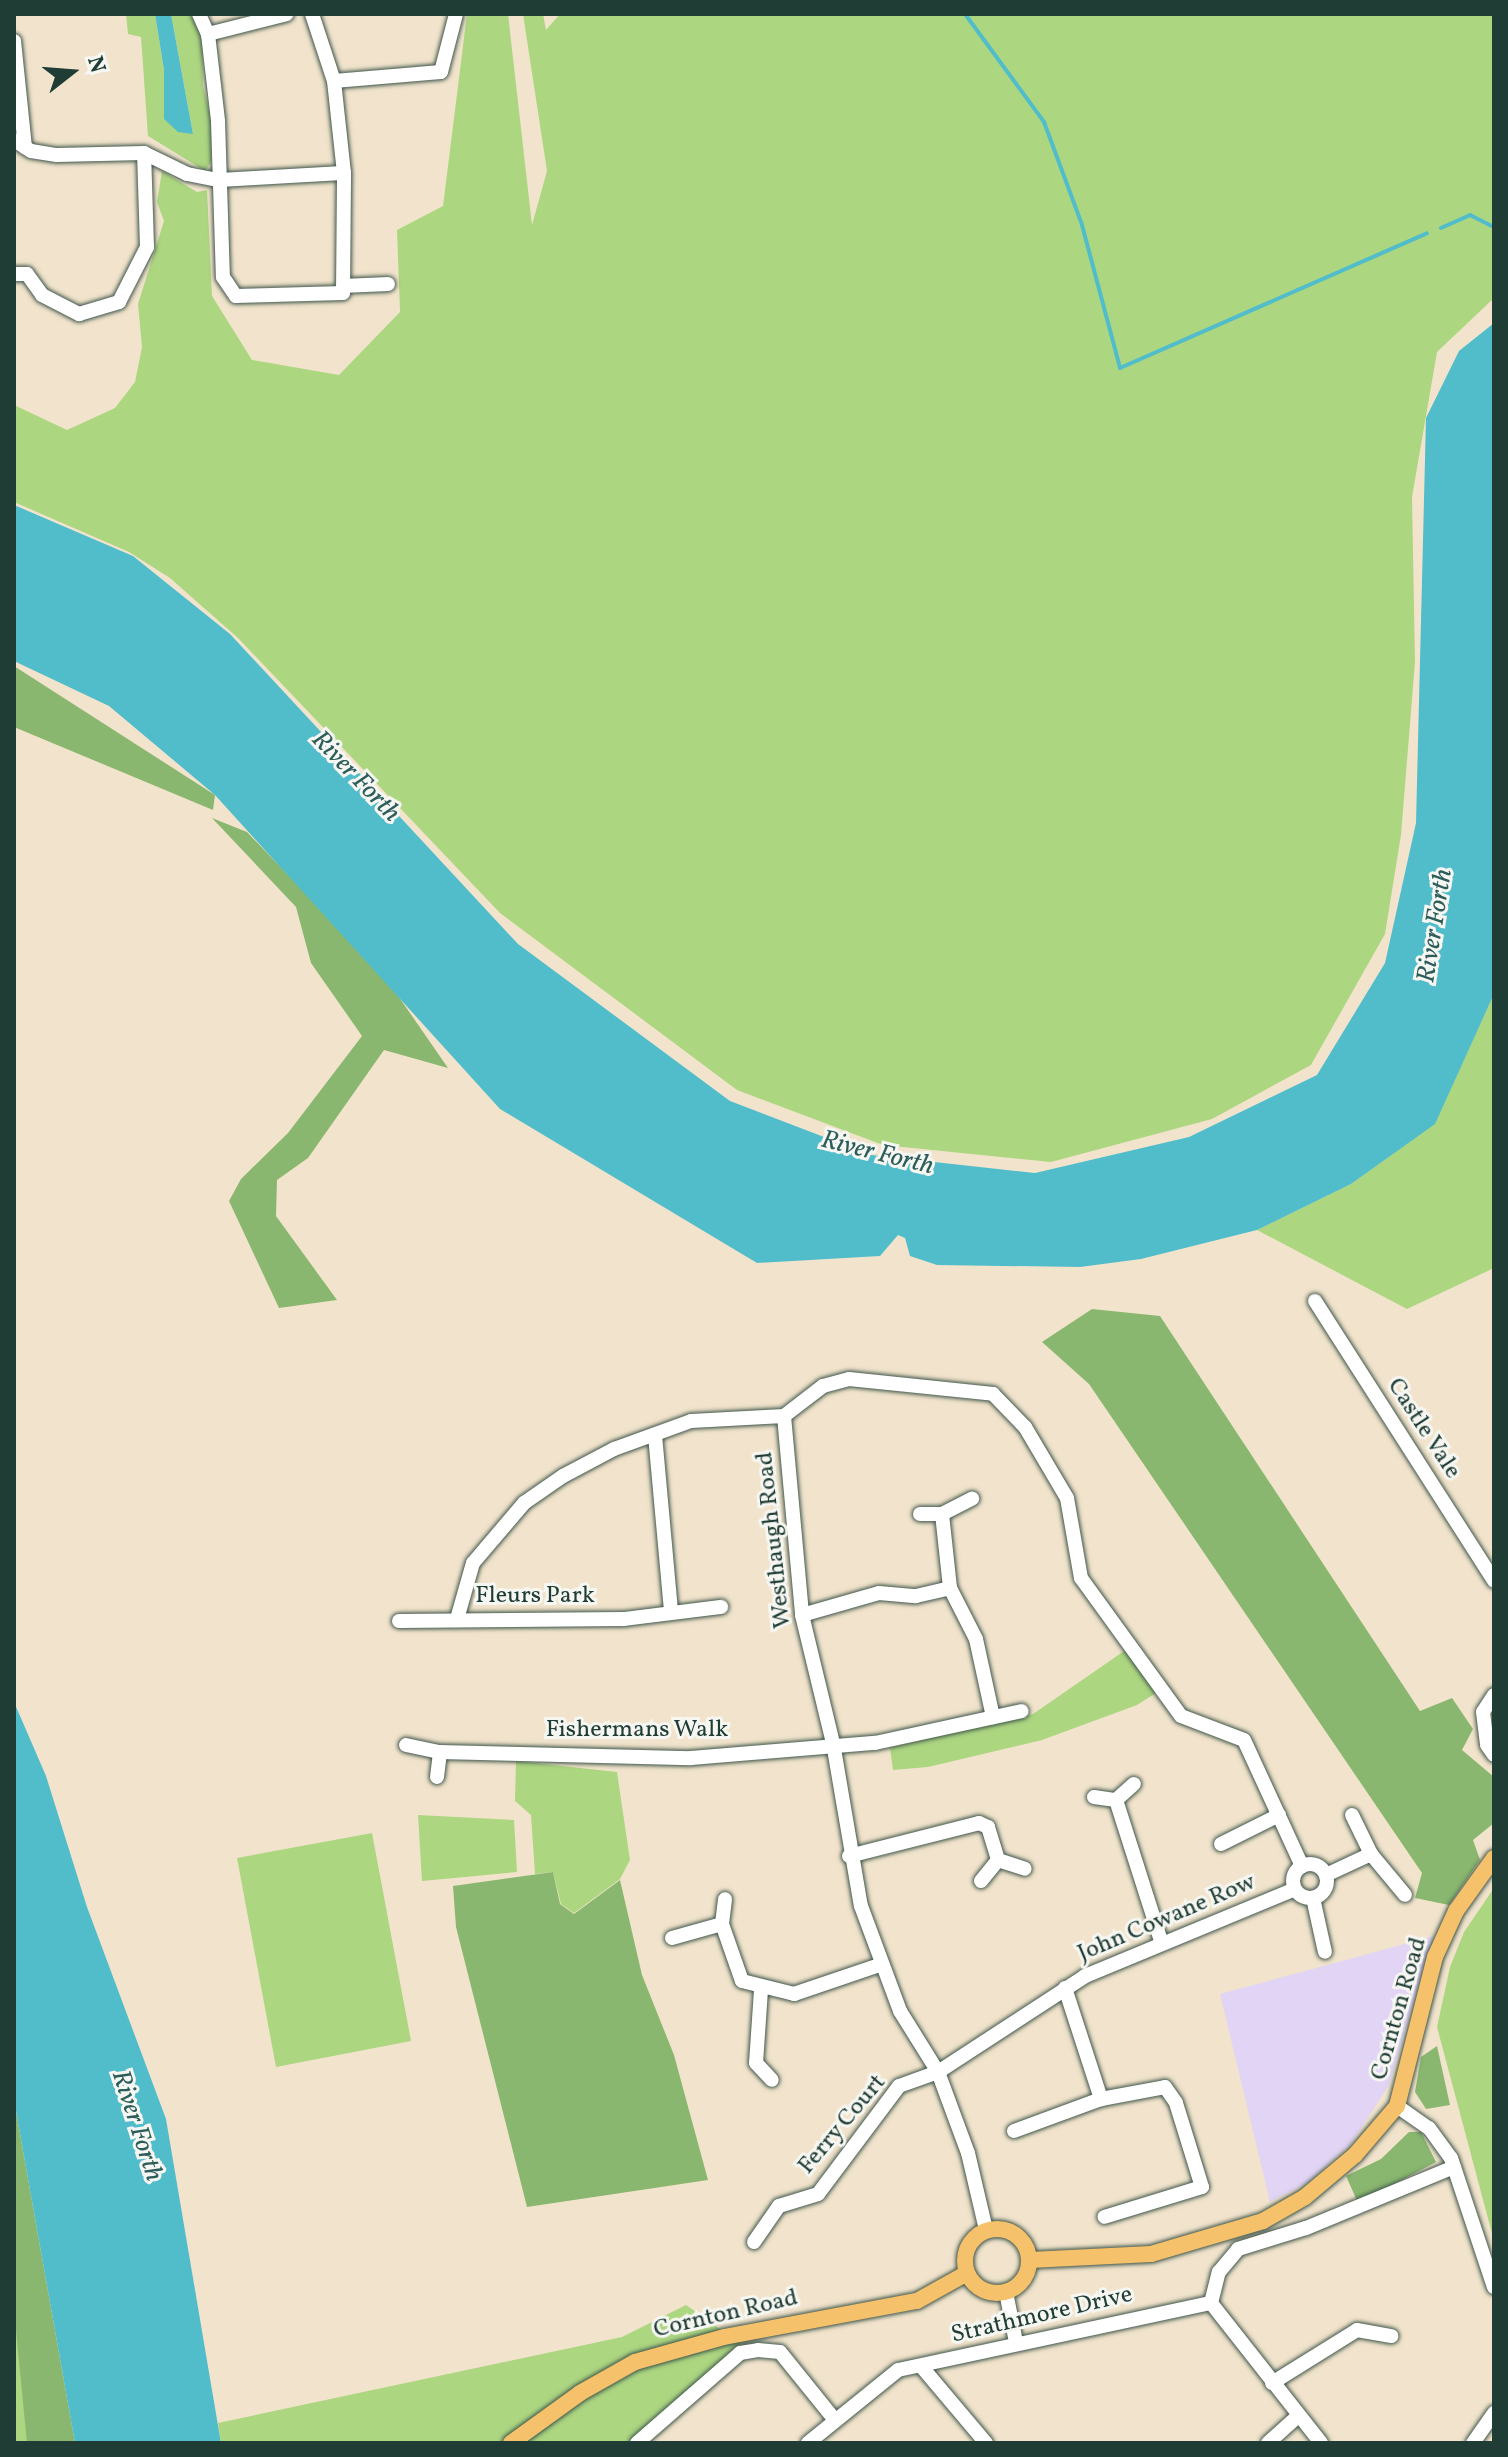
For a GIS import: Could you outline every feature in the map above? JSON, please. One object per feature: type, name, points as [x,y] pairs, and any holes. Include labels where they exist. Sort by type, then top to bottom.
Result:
[{"type":"main road","name":"Cornton Road","points":[[1030,2260],[1151,2254],[1263,2221],[1305,2197],[1355,2155],[1397,2106],[1435,1957],[1456,1911],[1494,1858]]},
{"type":"main road","points":[[986,2230],[1017,2234],[1030,2260],[1021,2283],[1006,2292],[980,2288],[967,2273],[967,2248],[986,2230]]},
{"type":"main road","name":"Cornton Road","points":[[511,2443],[580,2393],[635,2362],[724,2337],[917,2301],[967,2273]]},
{"type":"street","points":[[199,14],[208,34],[218,121],[223,277],[236,296],[343,293],[344,173],[334,81],[312,14]]},
{"type":"street","points":[[208,34],[287,14]]},
{"type":"street","points":[[334,81],[441,72],[456,14]]},
{"type":"street","points":[[14,41],[19,143],[57,155],[144,153],[187,174],[218,180],[344,173]]},
{"type":"street","points":[[14,274],[27,274],[42,295],[79,314],[119,302],[147,247],[144,153]]},
{"type":"street","points":[[343,286],[388,284]]},
{"type":"street","name":"Castle Vale","points":[[1315,1301],[1494,1581]]},
{"type":"street","name":"Westhaugh Road","points":[[986,2230],[968,2153],[938,2072],[900,2011],[882,1964],[849,1856],[833,1743],[802,1615],[784,1416],[823,1386],[849,1379],[993,1394],[1025,1427],[1067,1498],[1081,1578],[1181,1716],[1244,1740],[1279,1815]]},
{"type":"street","points":[[457,1619],[473,1563],[524,1503],[586,1463],[691,1421],[784,1416]]},
{"type":"street","points":[[655,1435],[671,1612]]},
{"type":"street","points":[[920,1514],[942,1514],[972,1499]]},
{"type":"street","points":[[942,1514],[950,1588],[976,1639],[993,1717]]},
{"type":"street","points":[[802,1615],[879,1593],[916,1596],[950,1588]]},
{"type":"street","name":"Fleurs Park","points":[[399,1621],[624,1619],[721,1607]]},
{"type":"street","points":[[1494,1695],[1483,1712],[1487,1745],[1494,1755]]},
{"type":"street","name":"Fishermans Walk","points":[[406,1745],[440,1752],[691,1758],[833,1743],[885,1741],[924,1728],[1022,1711]]},
{"type":"street","points":[[437,1777],[440,1752]]},
{"type":"street","points":[[1094,1797],[1116,1800],[1134,1784]]},
{"type":"street","points":[[1116,1800],[1161,1941]]},
{"type":"street","points":[[1221,1844],[1279,1815],[1302,1866]]},
{"type":"street","points":[[1352,1815],[1371,1854],[1405,1895]]},
{"type":"street","points":[[849,1856],[979,1823],[988,1827],[998,1860]]},
{"type":"street","points":[[1326,1875],[1371,1854]]},
{"type":"street","points":[[998,1860],[1025,1869]]},
{"type":"street","points":[[981,1881],[998,1860]]},
{"type":"street","points":[[1313,1898],[1295,1889],[1295,1874],[1302,1866],[1316,1865],[1326,1875]]},
{"type":"street","points":[[1313,1898],[1323,1892],[1326,1875]]},
{"type":"street","name":"John Cowane Row","points":[[938,2072],[1065,1988],[1161,1941],[1295,1889]]},
{"type":"street","points":[[1313,1898],[1325,1952]]},
{"type":"street","points":[[725,1899],[722,1924],[742,1981],[761,1990],[794,1994],[882,1964]]},
{"type":"street","points":[[672,1938],[722,1924]]},
{"type":"street","points":[[1065,1988],[1101,2099]]},
{"type":"street","points":[[761,1990],[756,2063],[772,2080]]},
{"type":"street","name":"Ferry Court","points":[[754,2242],[779,2206],[818,2194],[899,2086],[938,2072]]},
{"type":"street","points":[[1014,2131],[1101,2099],[1165,2087],[1176,2103],[1202,2187],[1104,2217]]},
{"type":"street","points":[[1397,2106],[1429,2128],[1454,2167],[1494,2287]]},
{"type":"street","points":[[1321,2443],[1211,2303],[1219,2272],[1238,2249],[1306,2228],[1454,2167]]},
{"type":"street","points":[[1006,2292],[1016,2342]]},
{"type":"street","name":"Strathmore Drive","points":[[808,2443],[898,2370],[1016,2342],[1211,2303]]},
{"type":"street","points":[[1272,2383],[1357,2330],[1391,2336]]},
{"type":"street","points":[[637,2443],[740,2353],[758,2350],[780,2352],[834,2419]]},
{"type":"street","points":[[921,2366],[986,2443]]},
{"type":"street","points":[[1473,2443],[1494,2413]]},
{"type":"street","points":[[1268,2443],[1298,2416]]},
{"type":"shaded area","points":[[1434,1936],[1389,2085],[1351,2144],[1307,2183],[1270,2202],[1220,1994]]},
{"type":"green space","points":[[126,14],[155,14],[164,70],[164,119],[193,134],[171,14],[190,14],[202,36],[203,86],[209,111],[214,112],[211,162],[205,171],[148,136],[141,37],[128,34]]},
{"type":"green space","points":[[467,14],[508,14],[532,225],[547,171],[523,14],[543,14],[546,30],[560,14],[1494,14],[1494,298],[1437,352],[1412,497],[1415,662],[1401,835],[1385,934],[1311,1065],[1212,1119],[1051,1162],[883,1145],[737,1090],[500,913],[238,638],[170,578],[129,552],[14,502],[14,405],[67,430],[115,408],[135,382],[142,347],[138,304],[164,221],[157,202],[162,171],[197,192],[207,190],[212,296],[252,360],[339,375],[400,312],[397,230],[443,206]]},
{"type":"green space","points":[[14,666],[215,795],[213,810],[14,727]]},
{"type":"green space","points":[[212,818],[247,832],[383,974],[448,1068],[384,1050],[308,1158],[277,1180],[276,1216],[337,1300],[279,1308],[229,1201],[241,1179],[288,1133],[362,1036],[311,963],[296,907]]},
{"type":"green space","points":[[1494,994],[1494,1268],[1407,1309],[1257,1230],[1351,1184],[1434,1124]]},
{"type":"green space","points":[[1092,1309],[1160,1316],[1420,1711],[1452,1698],[1473,1729],[1462,1750],[1494,1777],[1494,1823],[1473,1840],[1480,1860],[1449,1905],[1415,1898],[1422,1873],[1089,1384],[1042,1342]]},
{"type":"green space","points":[[1127,1649],[1156,1693],[1137,1705],[1042,1740],[928,1767],[893,1770],[890,1748],[1033,1714]]},
{"type":"green space","points":[[516,1761],[617,1772],[630,1860],[620,1879],[574,1913],[561,1904],[553,1872],[535,1874],[531,1815],[515,1801]]},
{"type":"green space","points":[[418,1815],[514,1820],[517,1872],[422,1881]]},
{"type":"green space","points":[[372,1833],[411,2041],[276,2067],[237,1858]]},
{"type":"green space","points":[[553,1872],[560,1904],[574,1914],[620,1880],[642,1975],[674,2055],[708,2180],[527,2207],[456,1927],[453,1886]]},
{"type":"green space","points":[[1494,1888],[1494,2241],[1437,2027],[1450,1967],[1464,1932]]},
{"type":"green space","points":[[1437,2046],[1450,2105],[1426,2109],[1415,2092],[1421,2057]]},
{"type":"green space","points":[[14,2100],[75,2443],[27,2443],[14,2310]]},
{"type":"green space","points":[[1409,2132],[1421,2132],[1436,2162],[1358,2203],[1346,2176],[1381,2159]]},
{"type":"green space","points":[[686,2305],[740,2343],[632,2443],[221,2443],[218,2423],[622,2337]]},
{"type":"green space","points":[[14,2310],[28,2416],[27,2443],[14,2443]]},
{"type":"water","points":[[155,14],[171,14],[193,134],[178,132],[164,119],[164,70]]},
{"type":"water","name":"River Forth","points":[[1494,323],[1494,994],[1435,1124],[1351,1184],[1257,1230],[1141,1259],[1080,1267],[937,1265],[910,1256],[905,1238],[898,1235],[880,1256],[757,1263],[500,1109],[215,795],[109,706],[14,661],[14,505],[133,556],[230,634],[518,944],[730,1101],[871,1155],[1035,1173],[1189,1137],[1317,1075],[1385,963],[1416,823],[1426,418],[1459,351]]},
{"type":"water","name":"River Forth","points":[[14,1702],[46,1776],[87,1907],[166,2119],[221,2443],[75,2443],[14,2100]]},
{"type":"waterway","points":[[965,14],[1044,122],[1082,225],[1120,368],[1427,233]]},
{"type":"waterway","points":[[1441,228],[1470,215],[1494,227]]}]
